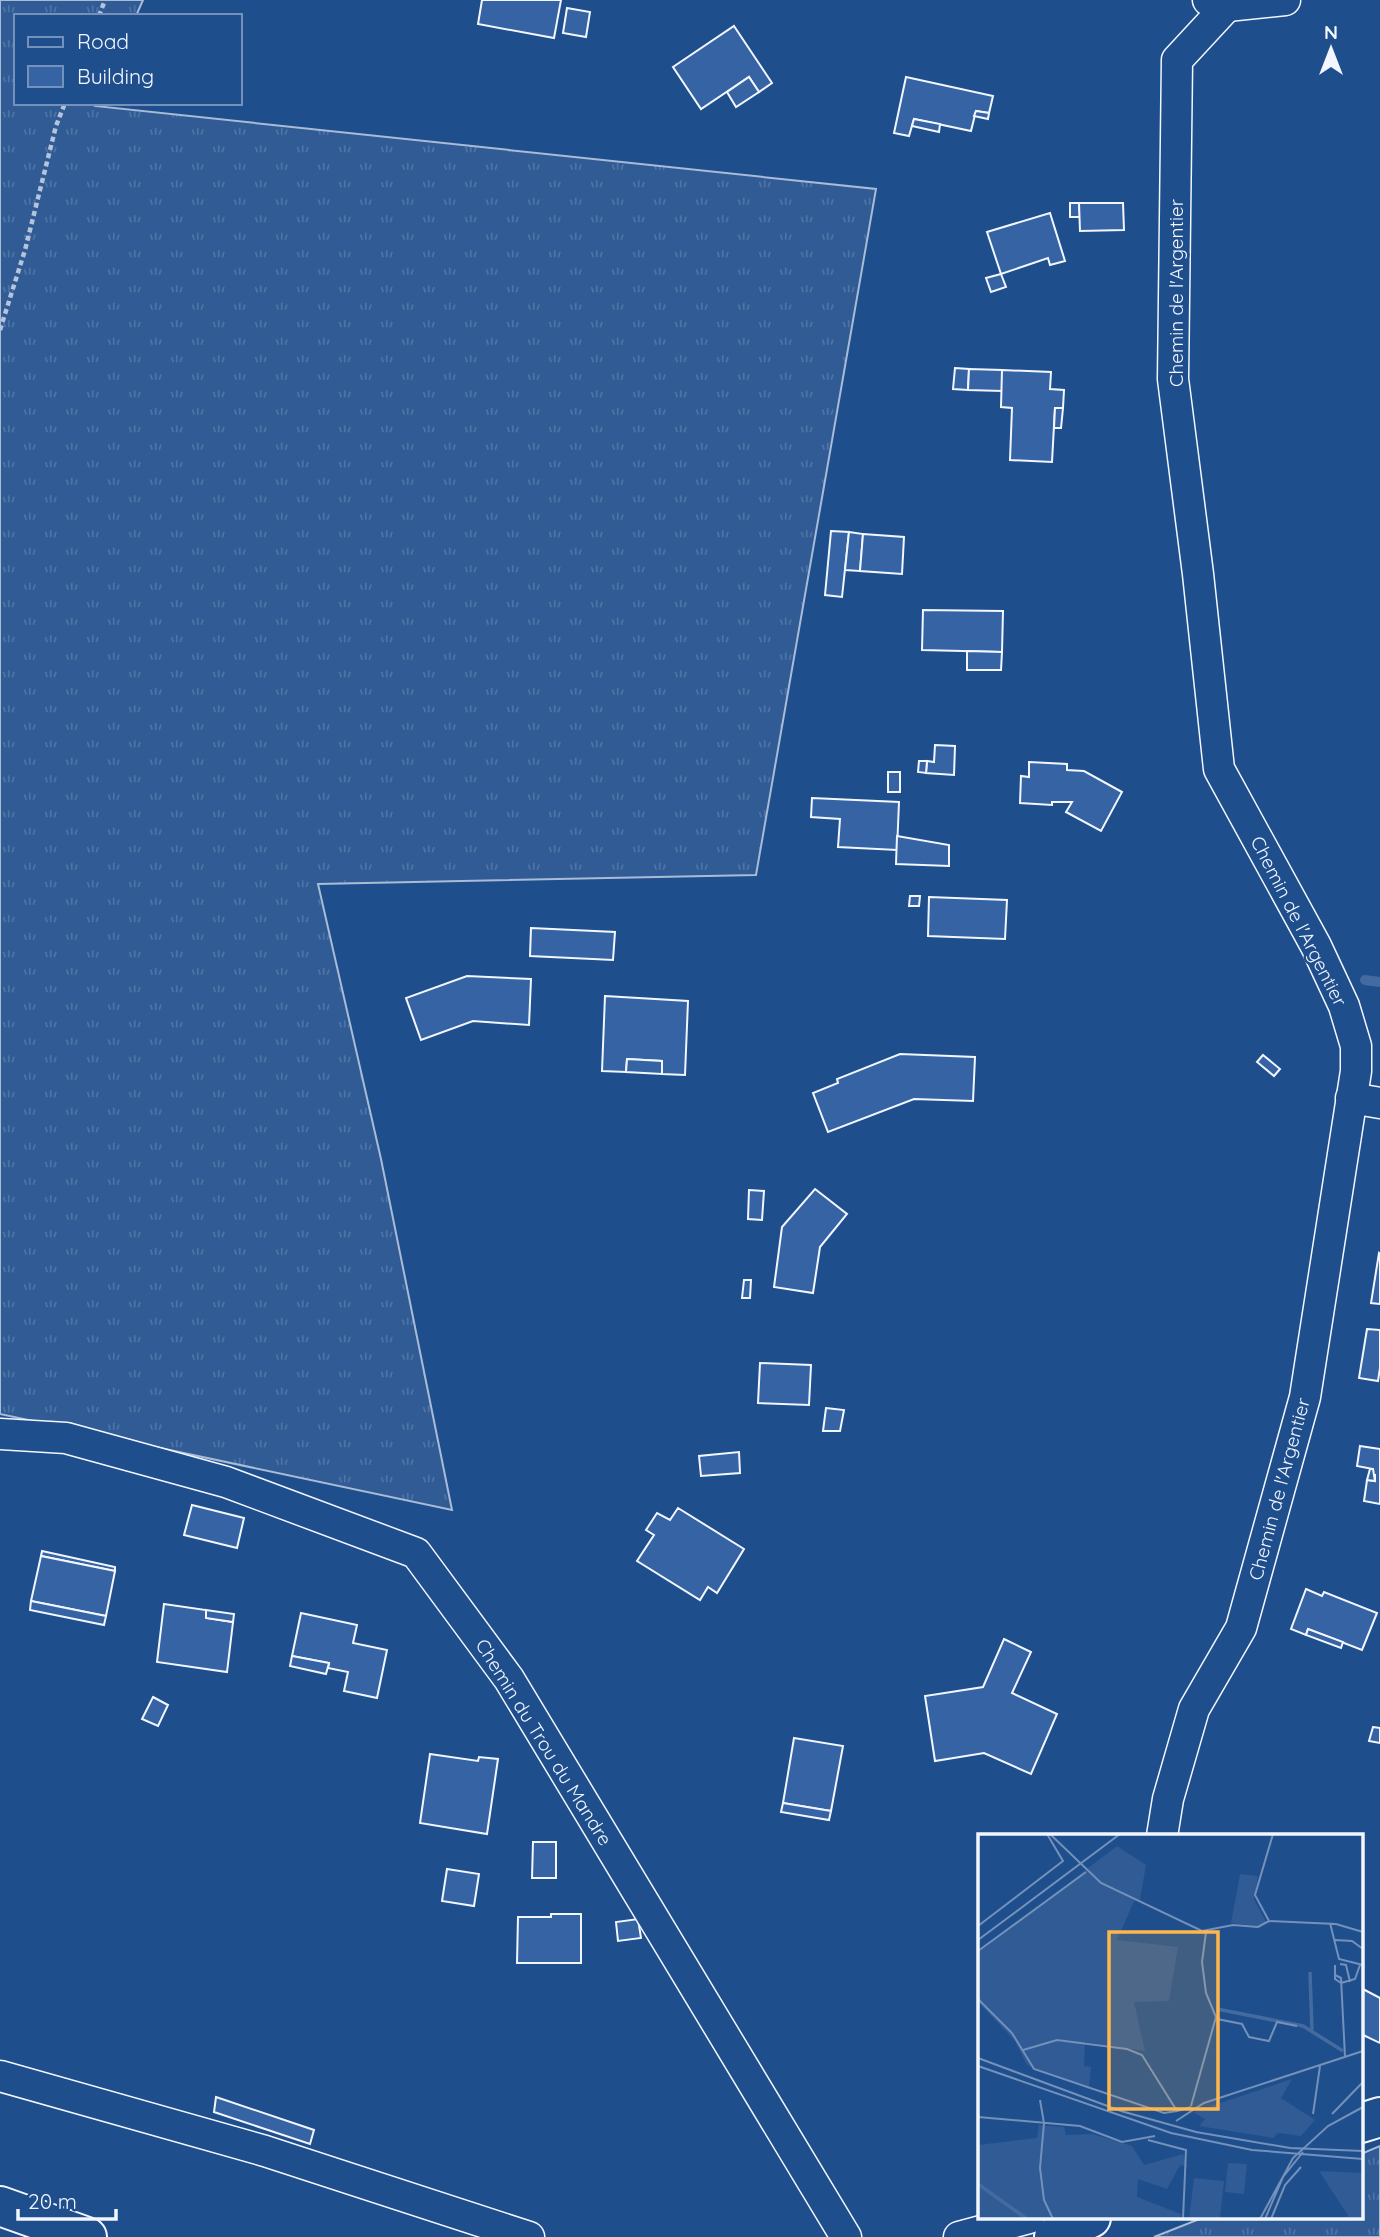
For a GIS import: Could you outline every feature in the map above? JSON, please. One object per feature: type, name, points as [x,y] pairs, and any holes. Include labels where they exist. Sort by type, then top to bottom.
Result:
[{"type":"main road","points":[[1362,2123],[1380,2117]]},
{"type":"main road","points":[[0,2206],[87,2237]]},
{"type":"street","points":[[1217,3],[1285,0]]},
{"type":"street","name":"Chemin de l'Argentier","points":[[1162,1834],[1168,1799],[1195,1709],[1241,1628],[1305,1397],[1356,1071],[1356,1046],[1345,1006],[1316,946],[1219,769],[1173,379],[1177,60],[1217,3]]},
{"type":"street","points":[[1351,1098],[1380,1103]]},
{"type":"street","name":"Chemin du Trou du Mandre","points":[[0,1434],[66,1438],[226,1482],[416,1553],[509,1679],[846,2237]]},
{"type":"street","points":[[0,2076],[265,2151],[529,2237]]},
{"type":"street","points":[[959,2237],[1056,2224]]},
{"type":"path","points":[[0,330],[25,250],[56,126],[64,105]]},
{"type":"green space","points":[[0,0],[143,0],[137,14],[14,14],[14,105],[95,105],[876,189],[756,875],[318,884],[381,1159],[452,1510],[0,1414]]},
{"type":"green space","points":[[1380,2146],[1380,2237],[1154,2237],[1197,2220],[1362,2220],[1362,2154]]},
{"type":"building","points":[[482,0],[561,0],[554,38],[478,24]]},
{"type":"building","points":[[567,8],[590,12],[586,37],[563,33]]},
{"type":"building","points":[[734,26],[772,83],[759,92],[749,77],[701,109],[673,67]]},
{"type":"building","points":[[749,77],[759,92],[736,107],[727,92]]},
{"type":"building","points":[[906,77],[993,96],[989,113],[976,111],[971,131],[914,119],[909,136],[894,133]]},
{"type":"building","points":[[976,111],[989,113],[988,119],[974,116]]},
{"type":"building","points":[[914,119],[940,124],[939,132],[912,126]]},
{"type":"building","points":[[1070,203],[1079,203],[1080,217],[1070,217]]},
{"type":"building","points":[[1079,203],[1123,203],[1124,230],[1080,231]]},
{"type":"building","points":[[1050,213],[1065,261],[1050,265],[1048,258],[1001,274],[987,232]]},
{"type":"building","points":[[1001,274],[1006,287],[991,292],[986,278]]},
{"type":"building","points":[[955,368],[969,369],[968,390],[953,389]]},
{"type":"building","points":[[969,369],[1002,370],[1002,391],[968,390]]},
{"type":"building","points":[[1002,370],[1051,372],[1050,389],[1064,390],[1063,408],[1055,408],[1052,462],[1010,460],[1012,408],[1001,407]]},
{"type":"building","points":[[1055,408],[1063,408],[1061,428],[1054,428]]},
{"type":"building","points":[[831,531],[849,532],[842,597],[825,595]]},
{"type":"building","points":[[849,532],[863,534],[860,571],[845,570]]},
{"type":"building","points":[[863,534],[904,537],[902,574],[860,571]]},
{"type":"building","points":[[923,610],[1003,611],[1002,652],[922,650]]},
{"type":"building","points":[[967,651],[1002,652],[1001,670],[967,670]]},
{"type":"building","points":[[935,745],[955,746],[954,775],[926,773],[927,761],[934,762]]},
{"type":"building","points":[[919,761],[927,761],[926,773],[918,772]]},
{"type":"building","points":[[1029,762],[1067,764],[1067,770],[1084,771],[1122,792],[1101,831],[1066,812],[1072,802],[1052,802],[1052,805],[1020,803],[1021,776],[1029,777]]},
{"type":"building","points":[[888,772],[900,772],[900,792],[888,792]]},
{"type":"building","points":[[812,798],[899,802],[897,850],[838,847],[840,819],[811,817]]},
{"type":"building","points":[[897,836],[949,845],[949,866],[896,864]]},
{"type":"building","points":[[910,896],[920,896],[919,906],[909,906]]},
{"type":"building","points":[[929,897],[1007,900],[1005,939],[928,936]]},
{"type":"building","points":[[531,928],[615,932],[613,960],[530,956]]},
{"type":"building","points":[[467,976],[531,979],[529,1025],[473,1021],[421,1040],[406,998]]},
{"type":"building","points":[[605,996],[688,1001],[685,1075],[662,1074],[662,1061],[627,1059],[626,1072],[602,1071]]},
{"type":"building","points":[[900,1054],[975,1057],[973,1101],[914,1099],[828,1132],[813,1093],[838,1083],[837,1079]]},
{"type":"building","points":[[1263,1055],[1280,1069],[1274,1076],[1257,1062]]},
{"type":"building","points":[[627,1059],[662,1061],[662,1074],[626,1072]]},
{"type":"building","points":[[815,1189],[847,1214],[820,1247],[813,1293],[774,1287],[782,1227]]},
{"type":"building","points":[[749,1190],[764,1191],[762,1220],[748,1219]]},
{"type":"building","points":[[1380,1254],[1380,1304],[1371,1303]]},
{"type":"building","points":[[744,1280],[751,1280],[750,1298],[742,1298]]},
{"type":"building","points":[[1367,1329],[1380,1330],[1378,1381],[1359,1378]]},
{"type":"building","points":[[760,1363],[811,1365],[809,1405],[758,1403]]},
{"type":"building","points":[[826,1408],[844,1410],[840,1431],[823,1431]]},
{"type":"building","points":[[1360,1446],[1380,1449],[1380,1504],[1364,1501],[1367,1480],[1375,1481],[1375,1475],[1373,1469],[1357,1466]]},
{"type":"building","points":[[739,1452],[740,1473],[701,1476],[699,1456]]},
{"type":"building","points":[[1370,1469],[1373,1469],[1375,1481],[1367,1480]]},
{"type":"building","points":[[192,1505],[244,1518],[237,1548],[184,1535]]},
{"type":"building","points":[[678,1508],[744,1549],[717,1593],[708,1587],[700,1600],[637,1561],[654,1535],[646,1530],[657,1513],[670,1520]]},
{"type":"building","points":[[42,1551],[115,1567],[115,1571],[41,1556]]},
{"type":"building","points":[[41,1556],[115,1571],[106,1616],[31,1601]]},
{"type":"building","points":[[1306,1589],[1322,1596],[1324,1592],[1377,1613],[1362,1650],[1308,1629],[1306,1635],[1291,1629]]},
{"type":"building","points":[[31,1601],[106,1616],[104,1625],[30,1610]]},
{"type":"building","points":[[164,1604],[206,1610],[206,1618],[233,1622],[227,1672],[157,1662]]},
{"type":"building","points":[[206,1610],[234,1614],[233,1622],[206,1618]]},
{"type":"building","points":[[301,1613],[357,1625],[353,1643],[387,1650],[377,1698],[344,1691],[348,1672],[328,1668],[329,1663],[292,1656]]},
{"type":"building","points":[[1308,1629],[1343,1642],[1341,1648],[1306,1635]]},
{"type":"building","points":[[1004,1639],[1031,1652],[1012,1693],[1057,1714],[1031,1774],[984,1753],[935,1761],[925,1696],[983,1687]]},
{"type":"building","points":[[292,1656],[329,1663],[326,1674],[290,1666]]},
{"type":"building","points":[[153,1697],[168,1705],[158,1726],[142,1719]]},
{"type":"building","points":[[1373,1727],[1380,1728],[1380,1743],[1369,1741]]},
{"type":"building","points":[[794,1738],[843,1746],[831,1811],[783,1803]]},
{"type":"building","points":[[430,1754],[478,1761],[479,1757],[498,1759],[487,1834],[420,1823]]},
{"type":"building","points":[[783,1803],[831,1811],[829,1820],[781,1812]]},
{"type":"building","points":[[533,1842],[556,1842],[556,1878],[532,1878]]},
{"type":"building","points":[[447,1869],[479,1874],[474,1906],[442,1901]]},
{"type":"building","points":[[551,1914],[581,1914],[581,1963],[517,1963],[518,1917],[551,1917]]},
{"type":"building","points":[[638,1919],[641,1938],[618,1941],[616,1922]]},
{"type":"building","points":[[1362,1989],[1380,1998],[1380,2043],[1362,2034]]},
{"type":"building","points":[[216,2097],[314,2130],[310,2144],[214,2112]]},
{"type":"waterway","points":[[1365,980],[1380,982]]}]
